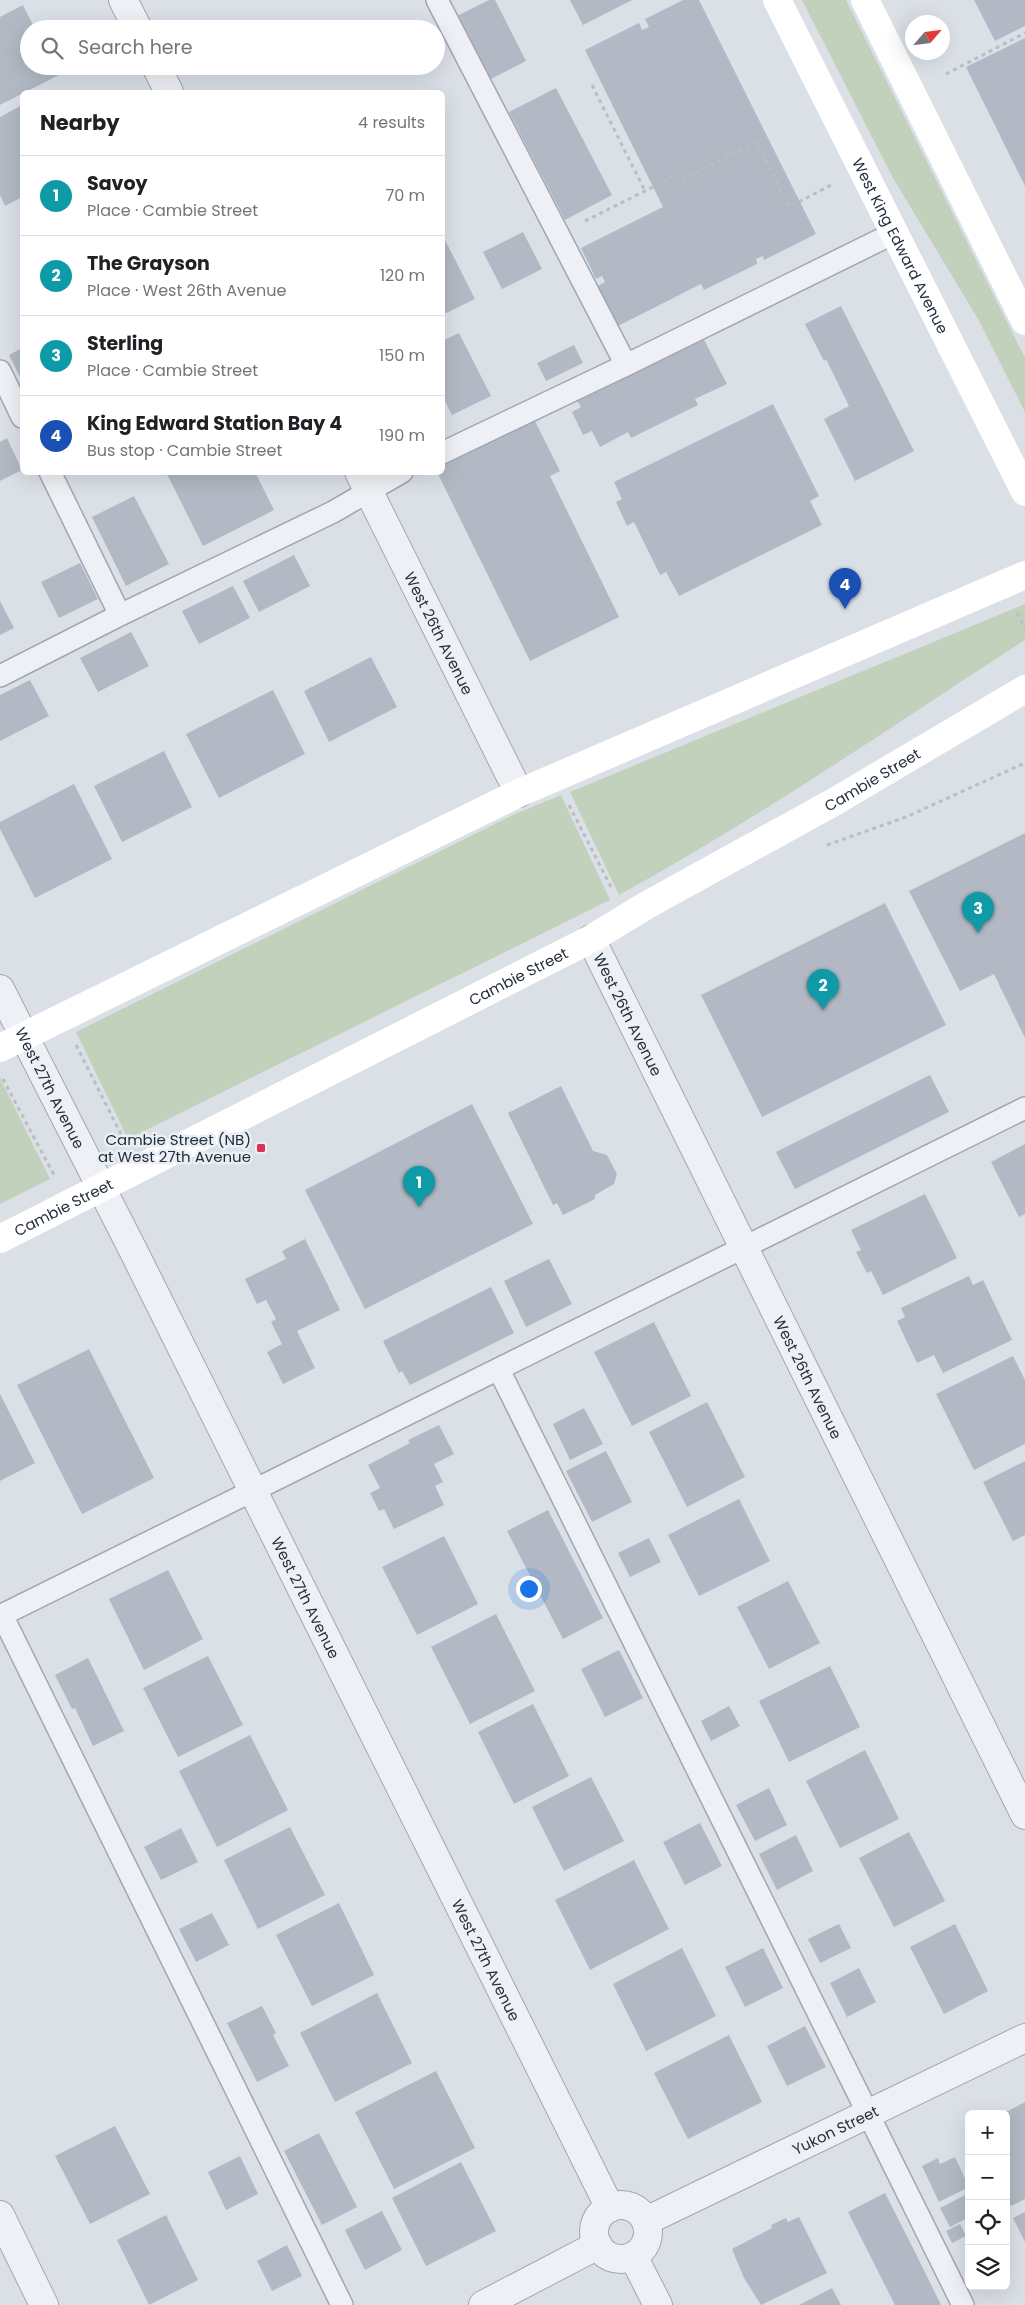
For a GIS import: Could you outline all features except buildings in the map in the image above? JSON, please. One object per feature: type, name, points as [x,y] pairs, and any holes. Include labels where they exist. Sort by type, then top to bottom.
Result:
[{"type":"main road","name":"West King Edward Avenue","points":[[777,0],[1025,492]]},
{"type":"main road","points":[[865,0],[1025,321]]},
{"type":"main road","points":[[0,1048],[519,793],[1025,575]]},
{"type":"main road","name":"Cambie Street","points":[[0,1239],[591,939],[647,905],[834,802],[1025,689]]},
{"type":"street","points":[[123,0],[133,20]]},
{"type":"street","points":[[160,75],[168,90]]},
{"type":"street","name":"West 26th Avenue","points":[[363,482],[519,793]]},
{"type":"street","name":"West 26th Avenue","points":[[591,939],[1025,1815]]},
{"type":"street","name":"West 27th Avenue","points":[[0,989],[26,1036],[610,2208]]},
{"type":"street","name":"Yukon Street","points":[[646,2221],[1025,2038]]},
{"type":"street","points":[[618,2206],[634,2209],[646,2221],[648,2229],[645,2245],[633,2256],[625,2259],[609,2256],[598,2245],[594,2228],[602,2213],[610,2208],[618,2206]]},
{"type":"street","points":[[0,2215],[44,2305]]},
{"type":"street","points":[[483,2305],[598,2245]]},
{"type":"street","points":[[633,2256],[658,2305]]},
{"type":"lane","points":[[437,0],[626,365]]},
{"type":"lane","points":[[445,452],[894,233]]},
{"type":"lane","points":[[0,371],[20,413]]},
{"type":"lane","points":[[51,475],[120,615]]},
{"type":"lane","points":[[0,676],[120,615],[333,512],[363,482],[390,475]]},
{"type":"lane","points":[[342,2305],[1,1615],[253,1492],[1025,1108]]},
{"type":"lane","points":[[499,1370],[870,2113],[963,2305]]},
{"type":"path","points":[[946,74],[1025,33]]},
{"type":"path","points":[[592,85],[645,192]]},
{"type":"path","points":[[559,234],[681,173],[683,179],[757,142],[789,206],[833,184]]},
{"type":"path","points":[[1015,608],[1025,628]]},
{"type":"path","points":[[823,847],[906,817],[1025,763]]},
{"type":"path","points":[[568,802],[612,890]]},
{"type":"path","points":[[72,1036],[124,1140]]},
{"type":"path","points":[[3,1078],[55,1176]]},
{"type":"green space","points":[[802,0],[846,0],[1025,358],[1025,412],[978,319],[893,178]]},
{"type":"green space","points":[[1025,604],[1025,640],[774,803],[671,866],[619,895],[570,792]]},
{"type":"green space","points":[[561,795],[610,900],[128,1139],[76,1032],[515,814]]},
{"type":"green space","points":[[0,1078],[50,1179],[0,1204]]},
{"type":"place","name":"King Edward Station Bay 4","points":[[845,609]]},
{"type":"place","name":"Sterling","points":[[978,933]]},
{"type":"place","name":"The Grayson","points":[[823,1010]]},
{"type":"place","name":"Cambie Street (NB) at West 27th Avenue","points":[[261,1148]]},
{"type":"place","name":"Savoy","points":[[419,1207]]}]
